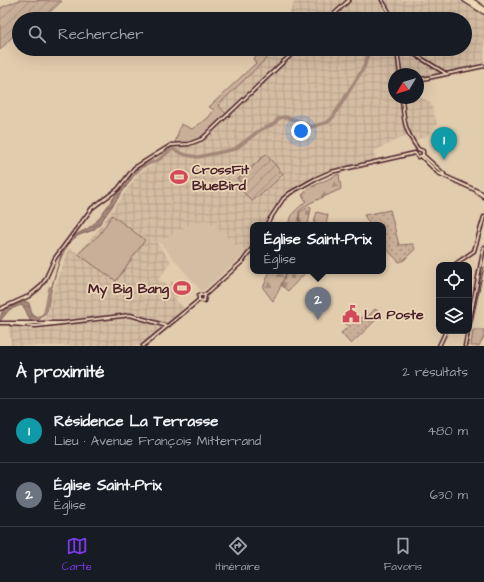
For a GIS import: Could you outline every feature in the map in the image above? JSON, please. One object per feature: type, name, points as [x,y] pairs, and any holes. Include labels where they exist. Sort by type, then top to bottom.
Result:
[{"type":"highway","points":[[465,0],[484,12]]},
{"type":"highway","points":[[471,0],[483,8]]},
{"type":"main road","points":[[336,12],[349,0]]},
{"type":"main road","points":[[382,0],[389,12]]},
{"type":"main road","points":[[0,309],[29,296],[39,288],[45,280],[55,258],[92,208],[118,189],[130,173],[140,164],[171,145],[188,144],[202,139],[290,56]]},
{"type":"main road","points":[[398,56],[399,68]]},
{"type":"main road","points":[[417,56],[438,70],[448,74]]},
{"type":"main road","points":[[424,79],[484,66]]},
{"type":"main road","points":[[437,76],[438,70]]},
{"type":"main road","points":[[403,104],[408,136],[418,149],[423,151],[422,156],[436,171],[484,196]]},
{"type":"main road","points":[[268,222],[283,200],[290,193],[315,179],[331,172],[415,153],[418,149]]},
{"type":"main road","points":[[415,153],[417,157],[422,156]]},
{"type":"main road","points":[[458,262],[474,251],[484,217]]},
{"type":"main road","points":[[472,309],[484,247]]},
{"type":"main road","points":[[143,346],[199,300],[204,300],[205,295],[235,268],[250,250]]},
{"type":"main road","points":[[199,300],[198,297],[200,294],[205,295]]},
{"type":"main road","points":[[1,323],[36,326],[130,315],[167,326]]},
{"type":"main road","points":[[157,322],[163,329]]},
{"type":"main road","points":[[438,346],[444,334]]},
{"type":"main road","points":[[465,346],[467,334]]},
{"type":"shaded area","points":[[295,0],[463,0],[484,16],[484,64],[424,78],[424,68],[388,68],[388,104],[424,104],[424,99],[431,103],[437,124],[426,137],[414,140],[410,134],[374,151],[376,161],[336,169],[294,192],[284,201],[270,222],[250,222],[250,249],[248,251],[236,245],[208,221],[204,220],[189,225],[157,243],[171,261],[159,280],[169,286],[172,281],[182,292],[175,299],[184,308],[143,346],[0,346],[11,344],[8,322],[41,322],[47,315],[53,291],[69,248],[78,253],[97,231],[139,173],[157,162],[167,147],[174,143],[186,143],[204,134],[226,115],[218,105],[268,56],[472,56],[472,12],[290,12]]},
{"type":"shaded area","points":[[203,220],[208,221],[236,245],[248,251],[202,292],[159,242],[189,225]]},
{"type":"green space","points":[[19,0],[62,1],[50,12],[12,12],[12,37],[0,50],[0,8]]},
{"type":"green space","points":[[256,56],[269,56],[218,105],[226,114],[197,139],[190,142],[175,143],[181,124],[192,129],[208,118],[214,110],[209,107],[256,63],[253,59]]},
{"type":"green space","points":[[266,154],[283,174],[268,189],[252,201],[238,187],[241,184],[238,179]]},
{"type":"green space","points":[[339,174],[341,189],[310,203],[299,211],[298,222],[289,222],[294,212],[306,201],[302,195],[311,187]]},
{"type":"green space","points":[[310,206],[309,222],[299,222],[300,212]]},
{"type":"green space","points":[[390,210],[399,245],[413,244],[415,249],[404,260],[399,262],[386,248],[386,222],[368,222],[364,215]]},
{"type":"green space","points":[[317,212],[328,215],[327,222],[314,222]]},
{"type":"green space","points":[[112,215],[145,240],[116,281],[78,254],[100,234]]},
{"type":"green space","points":[[269,274],[286,274],[273,301],[263,288]]},
{"type":"green space","points":[[286,274],[304,274],[288,291],[281,285]]},
{"type":"green space","points":[[375,309],[382,314],[351,344],[341,333],[348,327],[343,320],[347,317],[353,324],[363,317],[365,319]]},
{"type":"green space","points":[[473,330],[484,330],[484,336],[479,346],[471,346]]},
{"type":"water","points":[[131,174],[133,177],[98,226],[93,230],[79,235],[70,243],[64,251],[57,270],[62,251],[73,236],[87,229],[96,222]]},
{"type":"water","points":[[53,283],[47,311],[38,321],[30,320],[25,309],[21,305],[9,310],[0,321],[0,316],[7,307],[22,300],[29,303],[32,315],[37,317],[42,315],[45,311]]},
{"type":"waterway","points":[[129,179],[141,167],[158,160],[172,149],[186,155],[198,157],[235,149],[260,130],[274,124],[279,118],[285,117],[300,121],[311,127],[328,122],[333,117],[364,67],[368,56]]},
{"type":"waterway","points":[[45,313],[50,288]]},
{"type":"tram line","points":[[467,346],[484,267]]},
{"type":"place","name":"Résidence La Terrasse","points":[[444,160]]},
{"type":"place","name":"CrossFit BlueBird","points":[[179,177]]},
{"type":"place","name":"My Big Bang","points":[[182,288]]},
{"type":"place","name":"La Poste","points":[[351,314]]},
{"type":"place","name":"Église Saint-Prix","points":[[318,320]]}]
